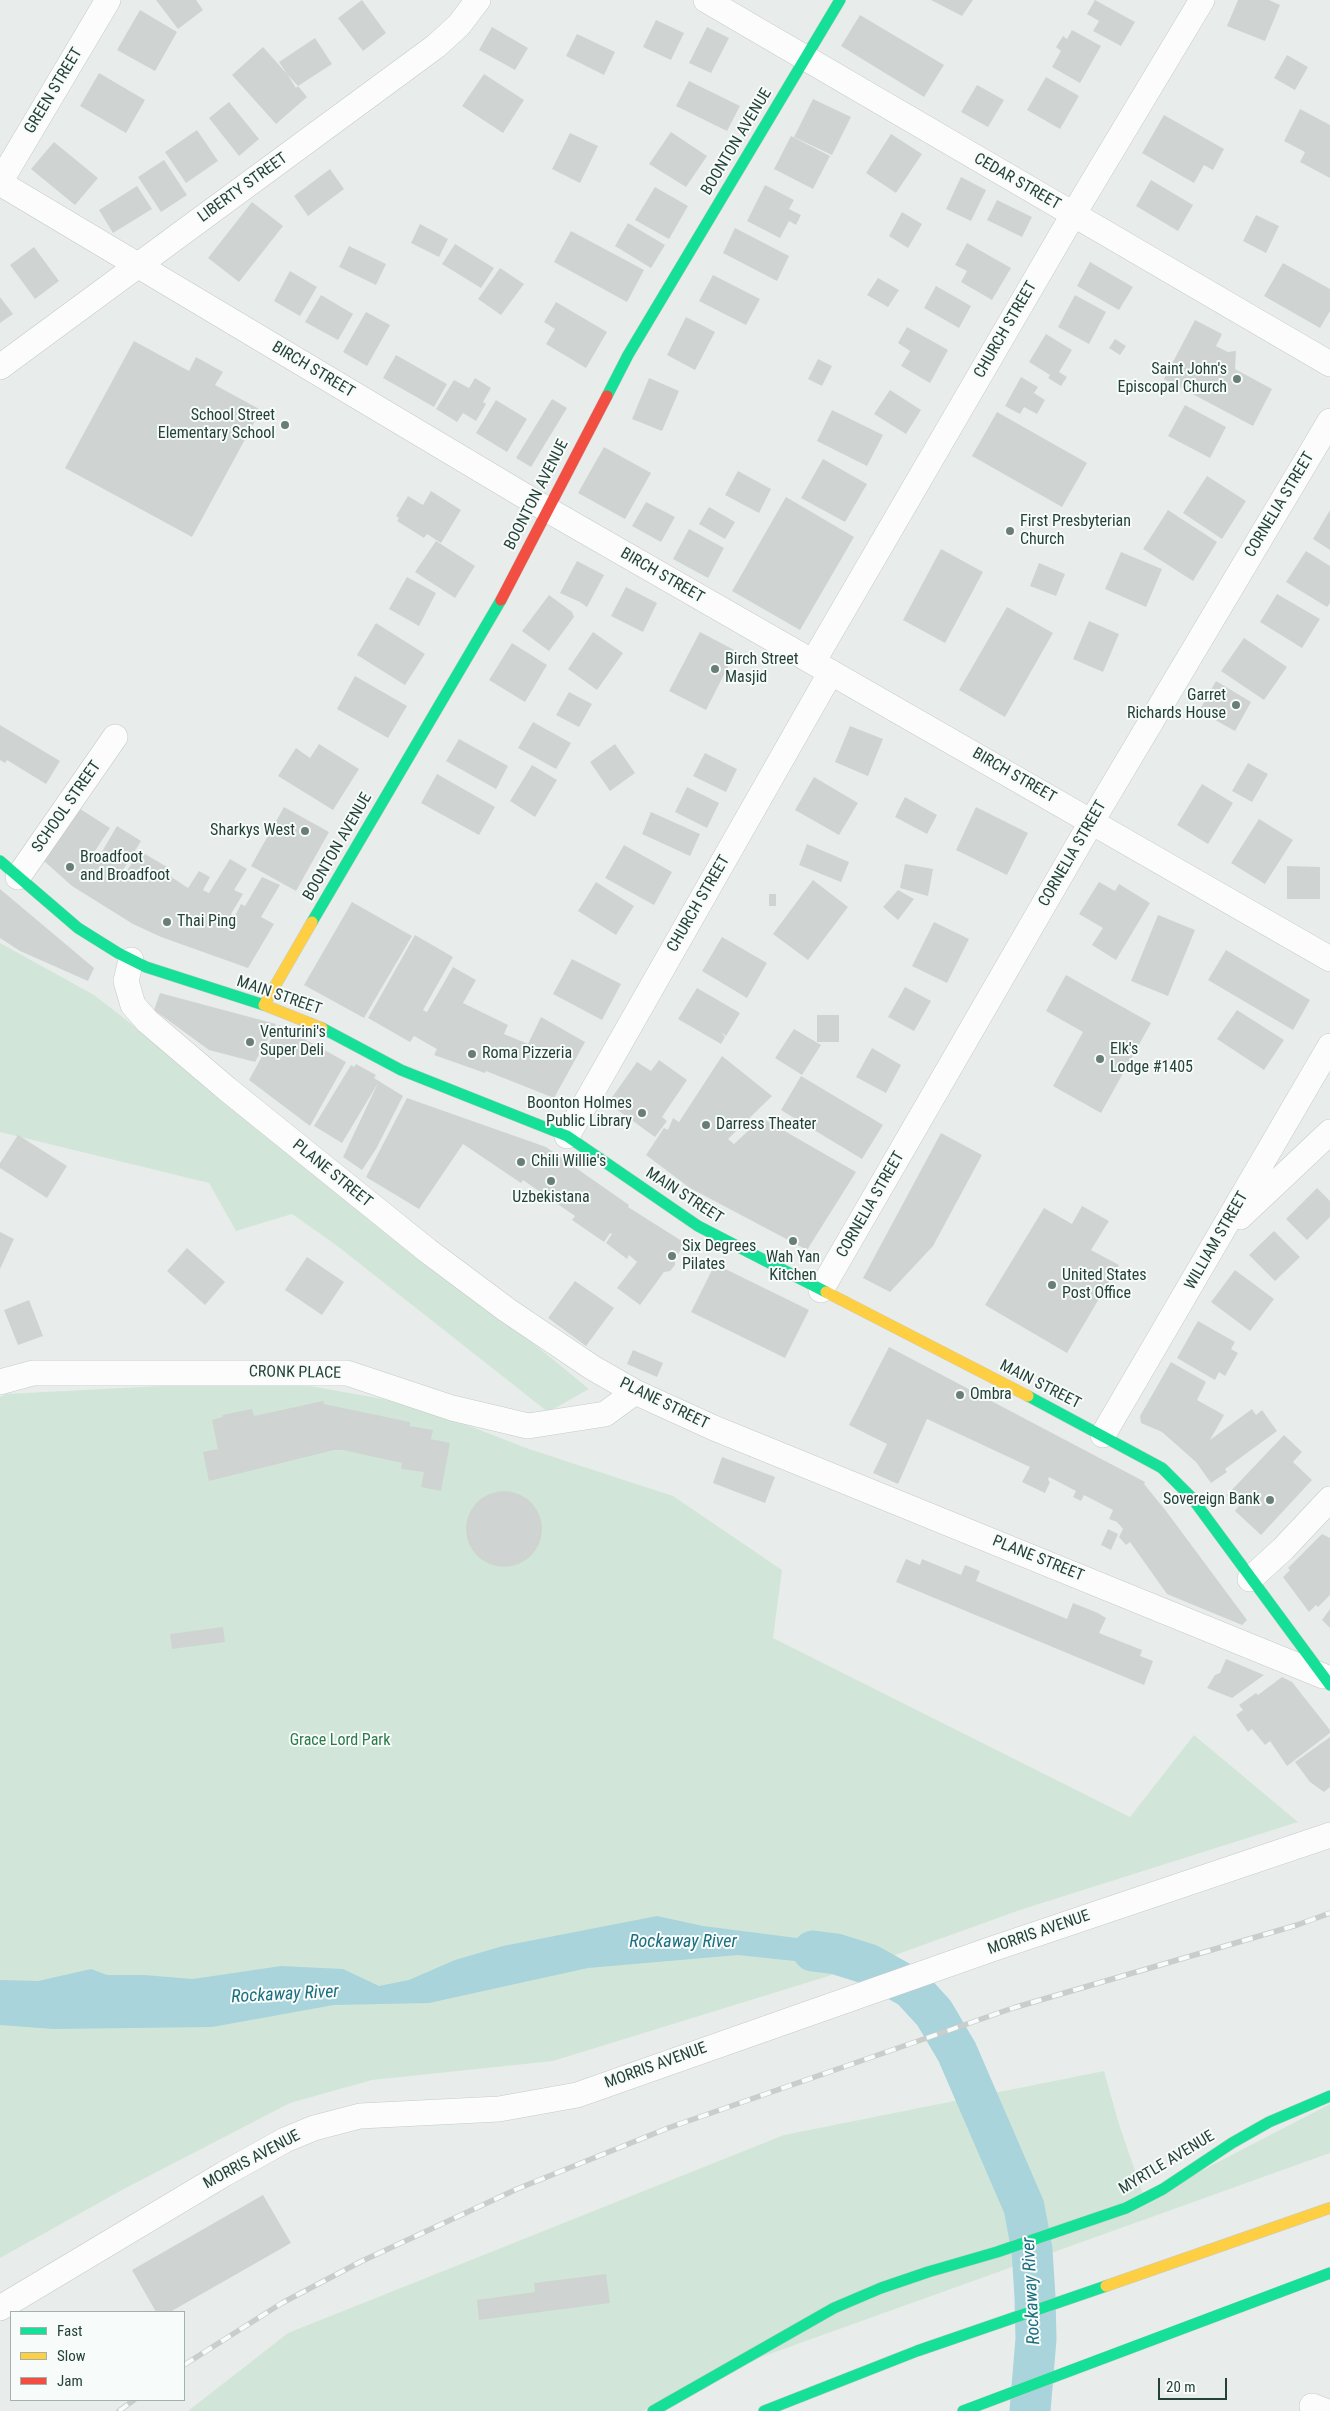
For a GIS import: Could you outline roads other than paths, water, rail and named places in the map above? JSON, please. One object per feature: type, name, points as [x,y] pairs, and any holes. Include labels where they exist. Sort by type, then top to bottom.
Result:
[{"type":"main road","name":"BOONTON AVENUE","points":[[264,1005],[500,602],[628,355],[840,0]]},
{"type":"main road","name":"MAIN STREET","points":[[9,869],[78,928],[131,960],[190,982],[312,1022],[401,1070],[567,1136],[698,1226],[1143,1456],[1178,1481],[1326,1680]]},
{"type":"main road","name":"MYRTLE AVENUE","points":[[653,2411],[834,2308],[881,2288],[1088,2222],[1133,2204],[1163,2189],[1232,2143],[1269,2122],[1330,2096]]},
{"type":"main road","points":[[764,2411],[837,2381],[1004,2320],[1330,2208]]},
{"type":"main road","points":[[963,2411],[1330,2273]]},
{"type":"street","name":"GREEN STREET","points":[[0,183],[108,0]]},
{"type":"street","name":"LIBERTY STREET","points":[[0,367],[436,46],[459,25],[478,0]]},
{"type":"street","name":"CEDAR STREET","points":[[706,0],[1330,364]]},
{"type":"street","name":"CHURCH STREET","points":[[567,1136],[822,667],[1073,215],[1202,0]]},
{"type":"street","name":"BIRCH STREET","points":[[0,183],[548,510],[1330,959]]},
{"type":"street","name":"CORNELIA STREET","points":[[821,1290],[1092,821],[1330,421]]},
{"type":"street","name":"SCHOOL STREET","points":[[9,869],[115,737]]},
{"type":"street","name":"PLANE STREET","points":[[131,960],[126,981],[133,1004],[147,1021],[227,1089],[428,1251],[550,1339],[635,1392],[714,1428],[1326,1680]]},
{"type":"street","name":"WILLIAM STREET","points":[[1103,1435],[1330,1046]]},
{"type":"street","points":[[1220,1236],[1330,1132]]},
{"type":"street","name":"CRONK PLACE","points":[[0,1382],[33,1373],[347,1373],[452,1408],[528,1426],[605,1414],[635,1392]]},
{"type":"street","points":[[1250,1579],[1283,1549],[1330,1499]]},
{"type":"street","name":"MORRIS AVENUE","points":[[0,2308],[224,2174],[286,2140],[314,2128],[360,2116],[500,2109],[577,2095],[819,2008],[1330,1835]]},
{"type":"water","points":[[657,1916],[703,1926],[820,1941],[887,1958],[838,1973],[804,1962],[738,1955],[588,1968],[429,2003],[334,2005],[212,2027],[53,2029],[0,2025],[0,1980],[38,1981],[91,1969],[107,1975],[144,1975],[193,1979],[281,1966],[343,1969],[379,1986],[409,1980],[455,1960],[503,1946]]},
{"type":"waterway","name":"Rockaway River","points":[[813,1951],[836,1954],[868,1964],[911,1988],[934,2013],[957,2052],[1024,2207],[1032,2250],[1035,2297],[1036,2339],[1030,2411]]},
{"type":"railway","points":[[185,2364],[282,2303],[360,2262],[517,2189],[668,2128],[1013,2008],[1297,1925],[1330,1913]]},
{"type":"railway","points":[[119,2411],[133,2401]]},
{"type":"place","name":"Saint John's Episcopal Church","points":[[1237,379]]},
{"type":"place","name":"School Street Elementary School","points":[[285,425]]},
{"type":"place","name":"First Presbyterian Church","points":[[1010,531]]},
{"type":"place","name":"Birch Street Masjid","points":[[715,669]]},
{"type":"place","name":"Garret Richards House","points":[[1236,705]]},
{"type":"place","name":"Sharkys West","points":[[305,831]]},
{"type":"place","name":"Broadfoot and Broadfoot","points":[[70,867]]},
{"type":"place","name":"Thai Ping","points":[[167,922]]},
{"type":"place","name":"Venturini's Super Deli","points":[[250,1042]]},
{"type":"place","name":"Roma Pizzeria","points":[[472,1054]]},
{"type":"place","name":"Elk's Lodge #1405","points":[[1100,1059]]},
{"type":"place","name":"Boonton Holmes Public Library","points":[[642,1113]]},
{"type":"place","name":"Darress Theater","points":[[706,1125]]},
{"type":"place","name":"Chili Willie's","points":[[521,1162]]},
{"type":"place","name":"Uzbekistana","points":[[551,1181]]},
{"type":"place","name":"Wah Yan Kitchen","points":[[793,1241]]},
{"type":"place","name":"Six Degrees Pilates","points":[[672,1256]]},
{"type":"place","name":"United States Post Office","points":[[1052,1285]]},
{"type":"place","name":"Ombra","points":[[960,1395]]},
{"type":"place","name":"Sovereign Bank","points":[[1270,1500]]},
{"type":"park label","name":"Grace Lord Park","points":[[340,1741]]}]
